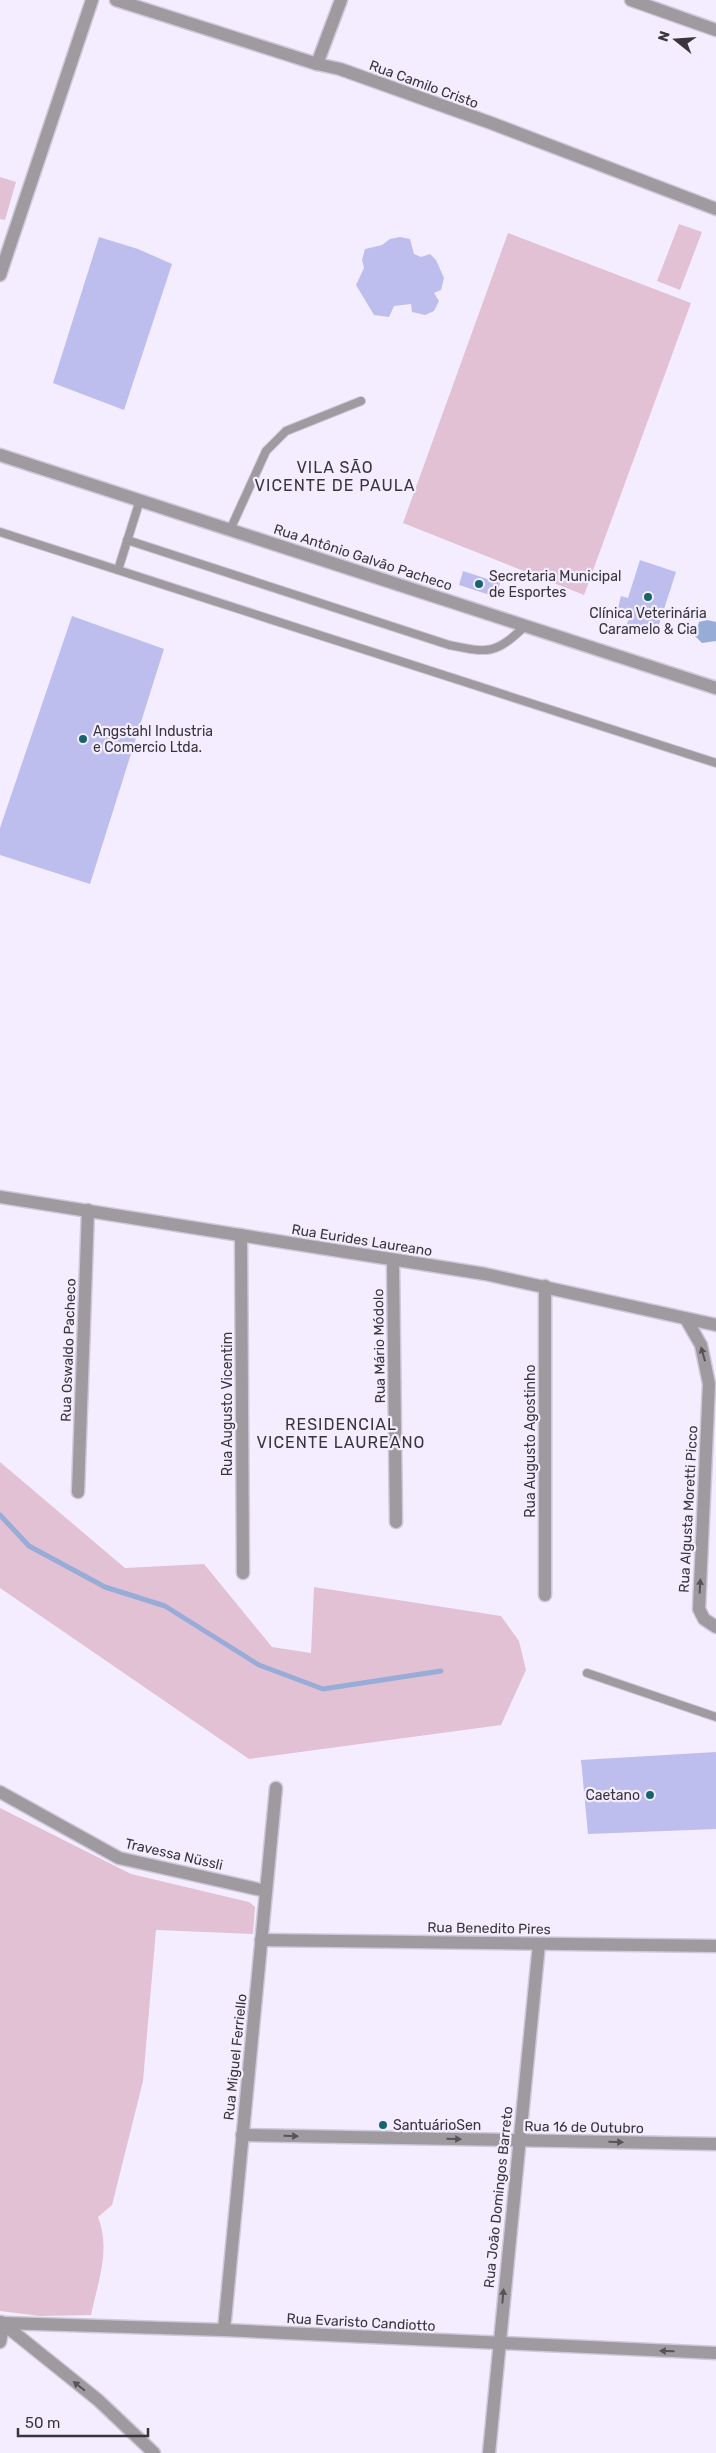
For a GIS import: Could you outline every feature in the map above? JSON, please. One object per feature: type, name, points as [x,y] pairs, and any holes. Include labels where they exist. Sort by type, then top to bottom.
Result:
[{"type":"street","points":[[0,276],[92,0]]},
{"type":"street","name":"Rua Camilo Cristo","points":[[116,0],[317,64],[340,69],[491,123],[716,209]]},
{"type":"street","points":[[317,64],[341,0]]},
{"type":"street","points":[[631,0],[716,30]]},
{"type":"street","name":"Rua Antônio Galvão Pacheco","points":[[0,455],[716,688]]},
{"type":"street","name":"Rua Eurides Laureano","points":[[0,1198],[88,1210],[545,1286],[716,1325]]},
{"type":"street","name":"Rua Oswaldo Pacheco","points":[[78,1492],[88,1210]]},
{"type":"street","name":"Rua Augusto Vicentim","points":[[241,1235],[243,1573]]},
{"type":"street","name":"Rua Mário Módolo","points":[[393,1261],[396,1522]]},
{"type":"street","name":"Rua Augusto Agostinho","points":[[545,1286],[545,1595]]},
{"type":"street","name":"Rua Algusta Moretti Picco","points":[[686,1319],[701,1345],[709,1384],[699,1609],[704,1619],[716,1627]]},
{"type":"street","name":"Rua Algusta Moretti Picco","points":[[709,1384],[716,1367]]},
{"type":"street","name":"Rua Miguel Ferriello","points":[[224,2330],[276,1788]]},
{"type":"street","name":"Travessa Nüssli","points":[[0,1792],[120,1858],[266,1891]]},
{"type":"street","name":"Rua Benedito Pires","points":[[261,1940],[716,1946]]},
{"type":"street","name":"Rua João Domingos Barreto","points":[[488,2453],[539,1944]]},
{"type":"street","name":"Rua 16 de Outubro","points":[[242,2135],[716,2144]]},
{"type":"street","points":[[0,2342],[2,2322]]},
{"type":"street","points":[[2,2322],[98,2400],[154,2453]]},
{"type":"street","name":"Rua Evaristo Candiotto","points":[[2,2322],[224,2330],[716,2353]]},
{"type":"lane","points":[[230,530],[266,451],[286,431],[361,400]]},
{"type":"lane","points":[[118,570],[140,500]]},
{"type":"lane","points":[[0,532],[716,763]]},
{"type":"lane","points":[[127,540],[449,645],[489,651],[506,644],[525,626]]},
{"type":"lane","points":[[587,1674],[716,1717]]},
{"type":"shaded area","points":[[0,177],[16,182],[5,220],[0,219]]},
{"type":"shaded area","points":[[679,224],[702,232],[680,290],[657,281]]},
{"type":"shaded area","points":[[508,233],[691,303],[584,595],[403,523]]},
{"type":"shaded area","points":[[0,1462],[125,1568],[204,1564],[272,1647],[311,1653],[314,1587],[501,1616],[519,1641],[526,1670],[501,1725],[249,1759],[0,1588]]},
{"type":"shaded area","points":[[0,1808],[131,1874],[249,1902],[255,1907],[253,1934],[156,1930],[143,2081],[112,2205],[98,2217],[102,2229],[103,2254],[100,2278],[91,2315],[40,2316],[0,2311]]},
{"type":"water","points":[[707,620],[716,622],[716,641],[702,643],[695,636],[699,622]]},
{"type":"building","points":[[99,237],[138,249],[172,264],[124,410],[53,383]]},
{"type":"building","points":[[400,237],[410,239],[414,254],[421,257],[430,254],[436,260],[444,278],[441,290],[434,293],[439,301],[434,311],[425,315],[412,312],[411,304],[394,306],[389,317],[374,315],[356,285],[364,268],[362,260],[365,249],[382,245],[390,239]]},
{"type":"building","name":"Clínica Veterinária Caramelo & Cia","points":[[640,560],[676,572],[656,634],[627,624],[631,612],[618,608],[621,596],[628,598]]},
{"type":"building","name":"Secretaria Municipal de Esportes","points":[[463,571],[500,583],[496,597],[459,585]]},
{"type":"building","name":"Angstahl Industria e Comercio Ltda.","points":[[72,616],[164,649],[90,884],[0,855],[0,828]]},
{"type":"building","name":"Caetano","points":[[716,1752],[716,1829],[588,1834],[581,1760]]},
{"type":"waterway","points":[[0,1515],[29,1546],[105,1587],[165,1606],[259,1665],[323,1689],[441,1671]]},
{"type":"place","name":"Secretaria Municipal de Esportes","points":[[479,584]]},
{"type":"place","name":"Clínica Veterinária Caramelo & Cia","points":[[648,597]]},
{"type":"place","name":"Angstahl Industria e Comercio Ltda.","points":[[83,739]]},
{"type":"place","name":"Caetano","points":[[650,1795]]},
{"type":"place","name":"SantuárioSen","points":[[383,2125]]},
{"type":"district","name":"VILA SÃO VICENTE DE PAULA","points":[[335,476]]},
{"type":"district","name":"RESIDENCIAL VICENTE LAUREANO","points":[[341,1433]]}]
